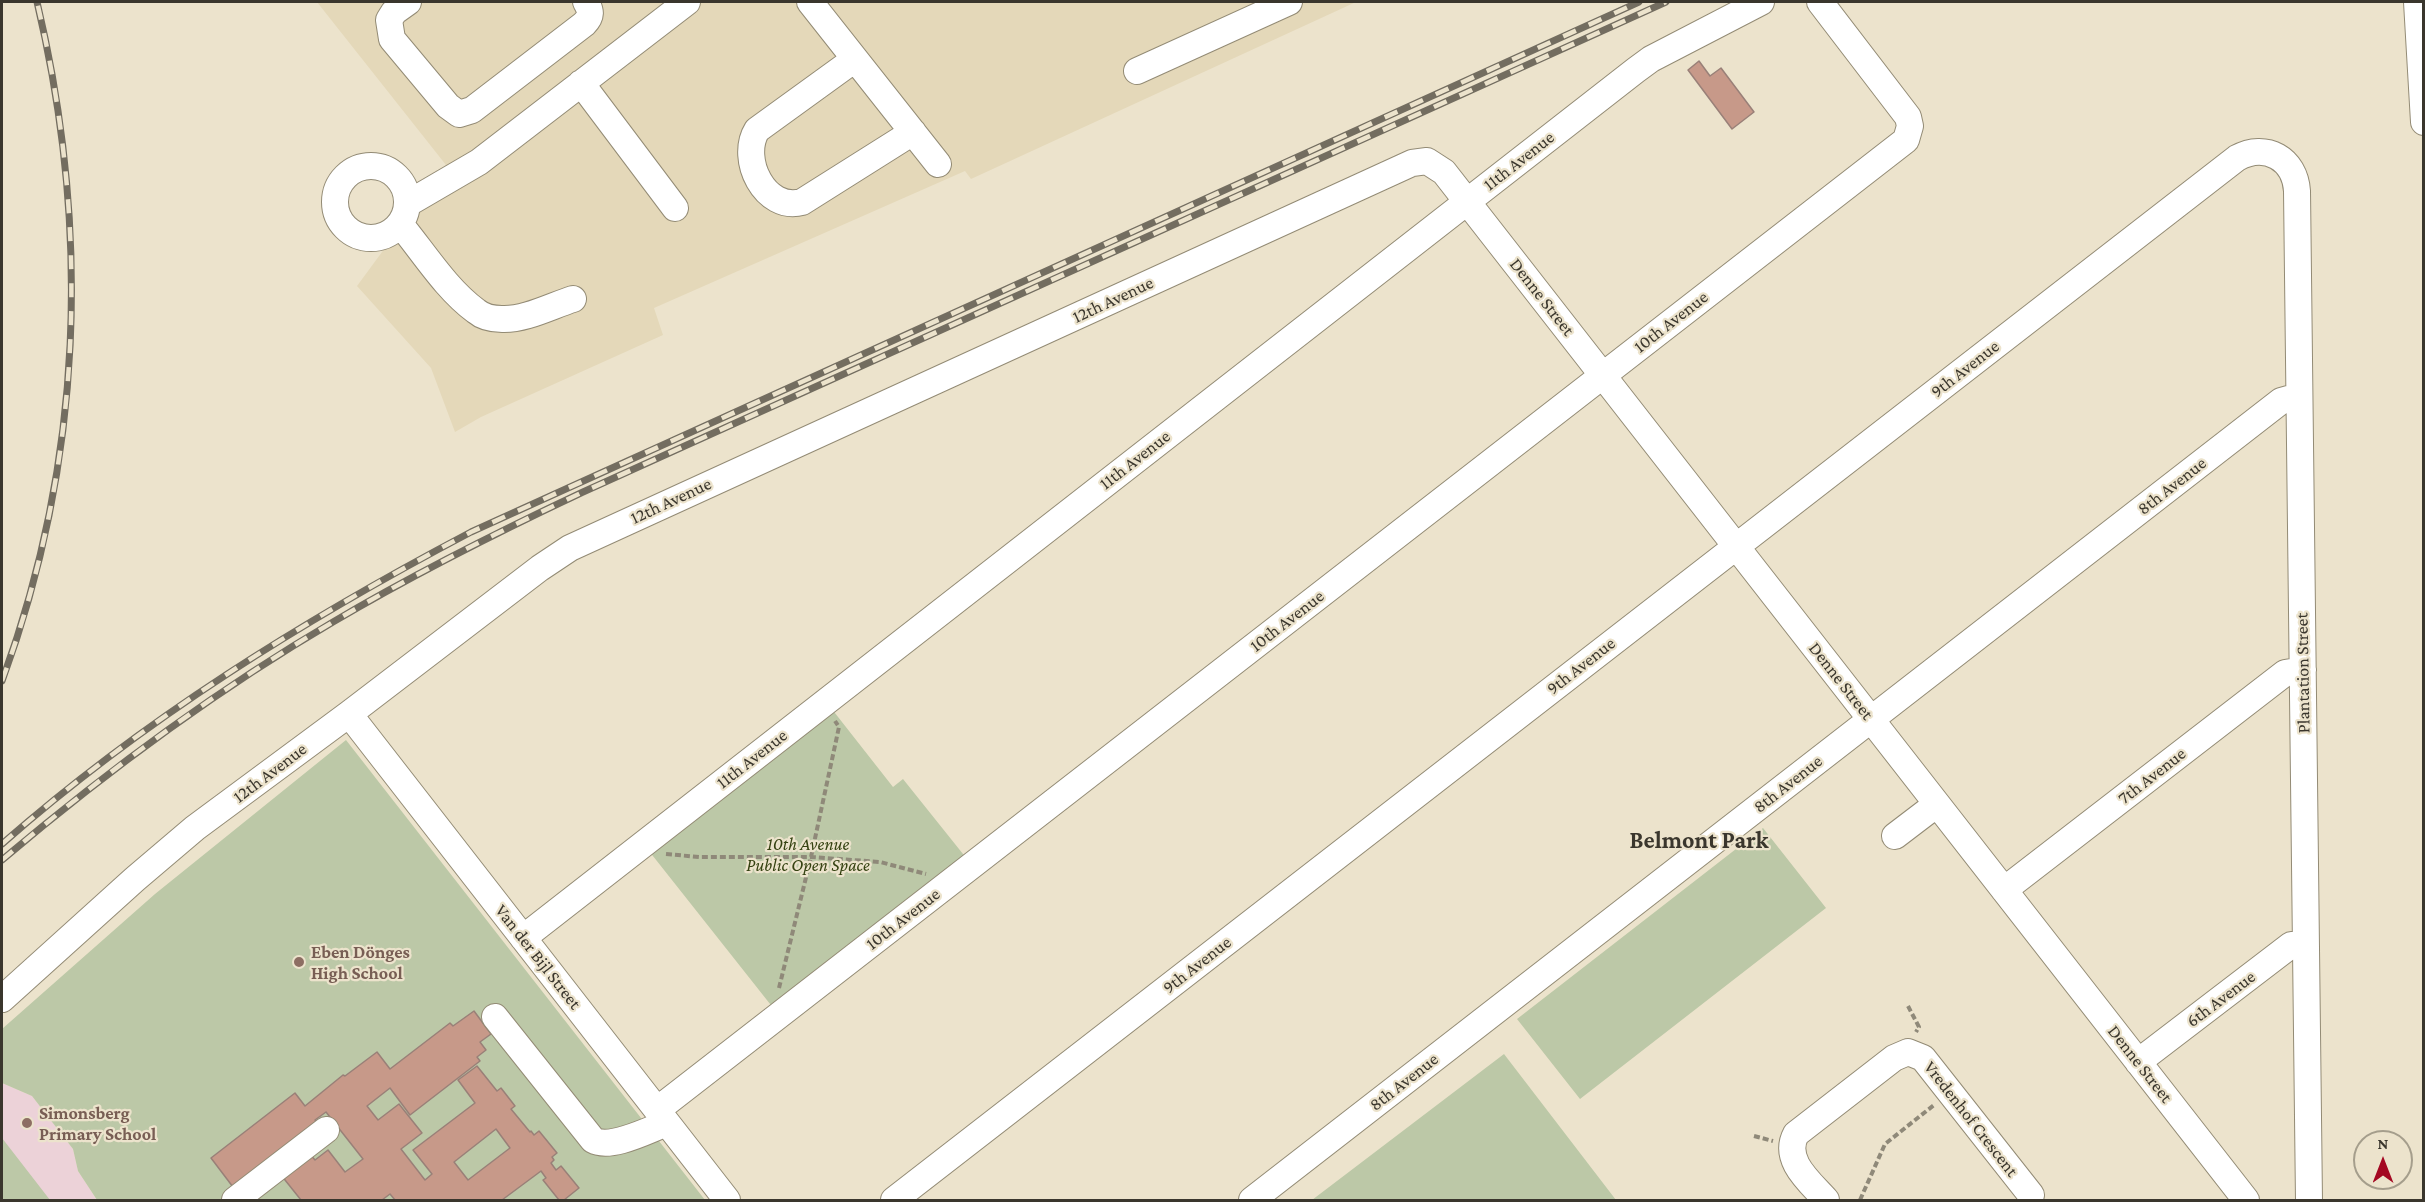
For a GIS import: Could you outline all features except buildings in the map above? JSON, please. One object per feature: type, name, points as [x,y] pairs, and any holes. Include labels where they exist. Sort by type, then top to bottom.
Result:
[{"type":"street","points":[[408,2],[394,12],[389,20],[392,39],[448,106],[459,114],[472,110],[584,24],[590,18],[591,10],[586,2]]},
{"type":"street","points":[[573,299],[504,320],[489,318],[476,312],[452,289],[404,214],[479,162],[687,2]]},
{"type":"street","points":[[810,2],[938,164]]},
{"type":"street","name":"11th Avenue","points":[[523,938],[1651,58],[1761,2]]},
{"type":"street","name":"10th Avenue","points":[[495,1017],[593,1140],[606,1144],[612,1143],[662,1117],[780,1015],[1906,140],[1910,126],[1904,111],[1820,2]]},
{"type":"street","points":[[2417,2],[2424,122]]},
{"type":"street","points":[[1137,71],[1280,3]]},
{"type":"street","points":[[855,59],[757,130],[752,139],[751,165],[765,189],[781,203],[790,205],[802,202],[913,132]]},
{"type":"street","points":[[581,83],[675,208]]},
{"type":"street","name":"9th Avenue","points":[[894,1200],[2237,158],[2256,151],[2275,154]]},
{"type":"street","name":"Plantation Street","points":[[2275,154],[2289,166],[2296,182],[2309,1200]]},
{"type":"street","name":"12th Avenue","points":[[2,999],[195,828],[540,568],[585,540],[1412,163],[1427,161],[1434,163]]},
{"type":"street","name":"Denne Street","points":[[1434,163],[1468,201],[2246,1200]]},
{"type":"street","name":"8th Avenue","points":[[1252,1200],[2281,401],[2299,396]]},
{"type":"street","name":"7th Avenue","points":[[2004,890],[2285,673],[2303,670]]},
{"type":"street","name":"Van der Bijl Street","points":[[349,714],[727,1200]]},
{"type":"street","points":[[1895,837],[1937,804]]},
{"type":"street","name":"6th Avenue","points":[[2138,1062],[2291,945],[2306,945]]},
{"type":"street","name":"Vredenhof Crescent","points":[[1826,1200],[1793,1160],[1791,1147],[1796,1134],[1900,1054],[1911,1053],[1923,1058],[2031,1195]]},
{"type":"street","points":[[235,1200],[326,1130]]},
{"type":"path","points":[[780,1015],[776,1003],[839,727],[823,704]]},
{"type":"path","points":[[644,843],[658,854],[699,857],[811,857],[880,862],[938,877],[946,885]]},
{"type":"path","points":[[1860,1200],[1885,1144],[1950,1092]]},
{"type":"shaded area","points":[[317,2],[1356,2],[971,179],[965,171],[654,308],[663,335],[481,417],[455,432],[431,368],[357,286],[446,165]]},
{"type":"shaded area","name":"Simonsberg Primary School","points":[[2,1083],[32,1096],[73,1149],[78,1171],[97,1200],[2,1200]]},
{"type":"green space","name":"10th Avenue Public Open Space","points":[[831,708],[893,787],[903,779],[967,859],[774,1009],[649,851]]},
{"type":"green space","name":"Eben Dönges High School","points":[[346,740],[705,1200],[97,1200],[78,1171],[73,1149],[32,1096],[2,1083],[2,1029],[155,894]]},
{"type":"green space","points":[[1763,828],[1826,908],[1580,1099],[1517,1019]]},
{"type":"green space","points":[[1504,1054],[1616,1200],[1312,1200]]},
{"type":"green space","points":[[2,1138],[50,1200],[2,1200]]},
{"type":"railway","points":[[2,681],[29,598],[49,514],[63,430],[70,344],[71,259],[66,173],[54,88],[37,2]]},
{"type":"railway","points":[[2,844],[112,755],[227,674],[347,600],[471,532],[1639,2]]},
{"type":"railway","points":[[2,860],[121,764],[204,704],[289,648],[456,554],[583,492],[1666,2]]},
{"type":"place","name":"Eben Dönges High School","points":[[299,962]]},
{"type":"place","name":"Simonsberg Primary School","points":[[27,1123]]},
{"type":"district","name":"Belmont Park","points":[[1699,841]]}]
